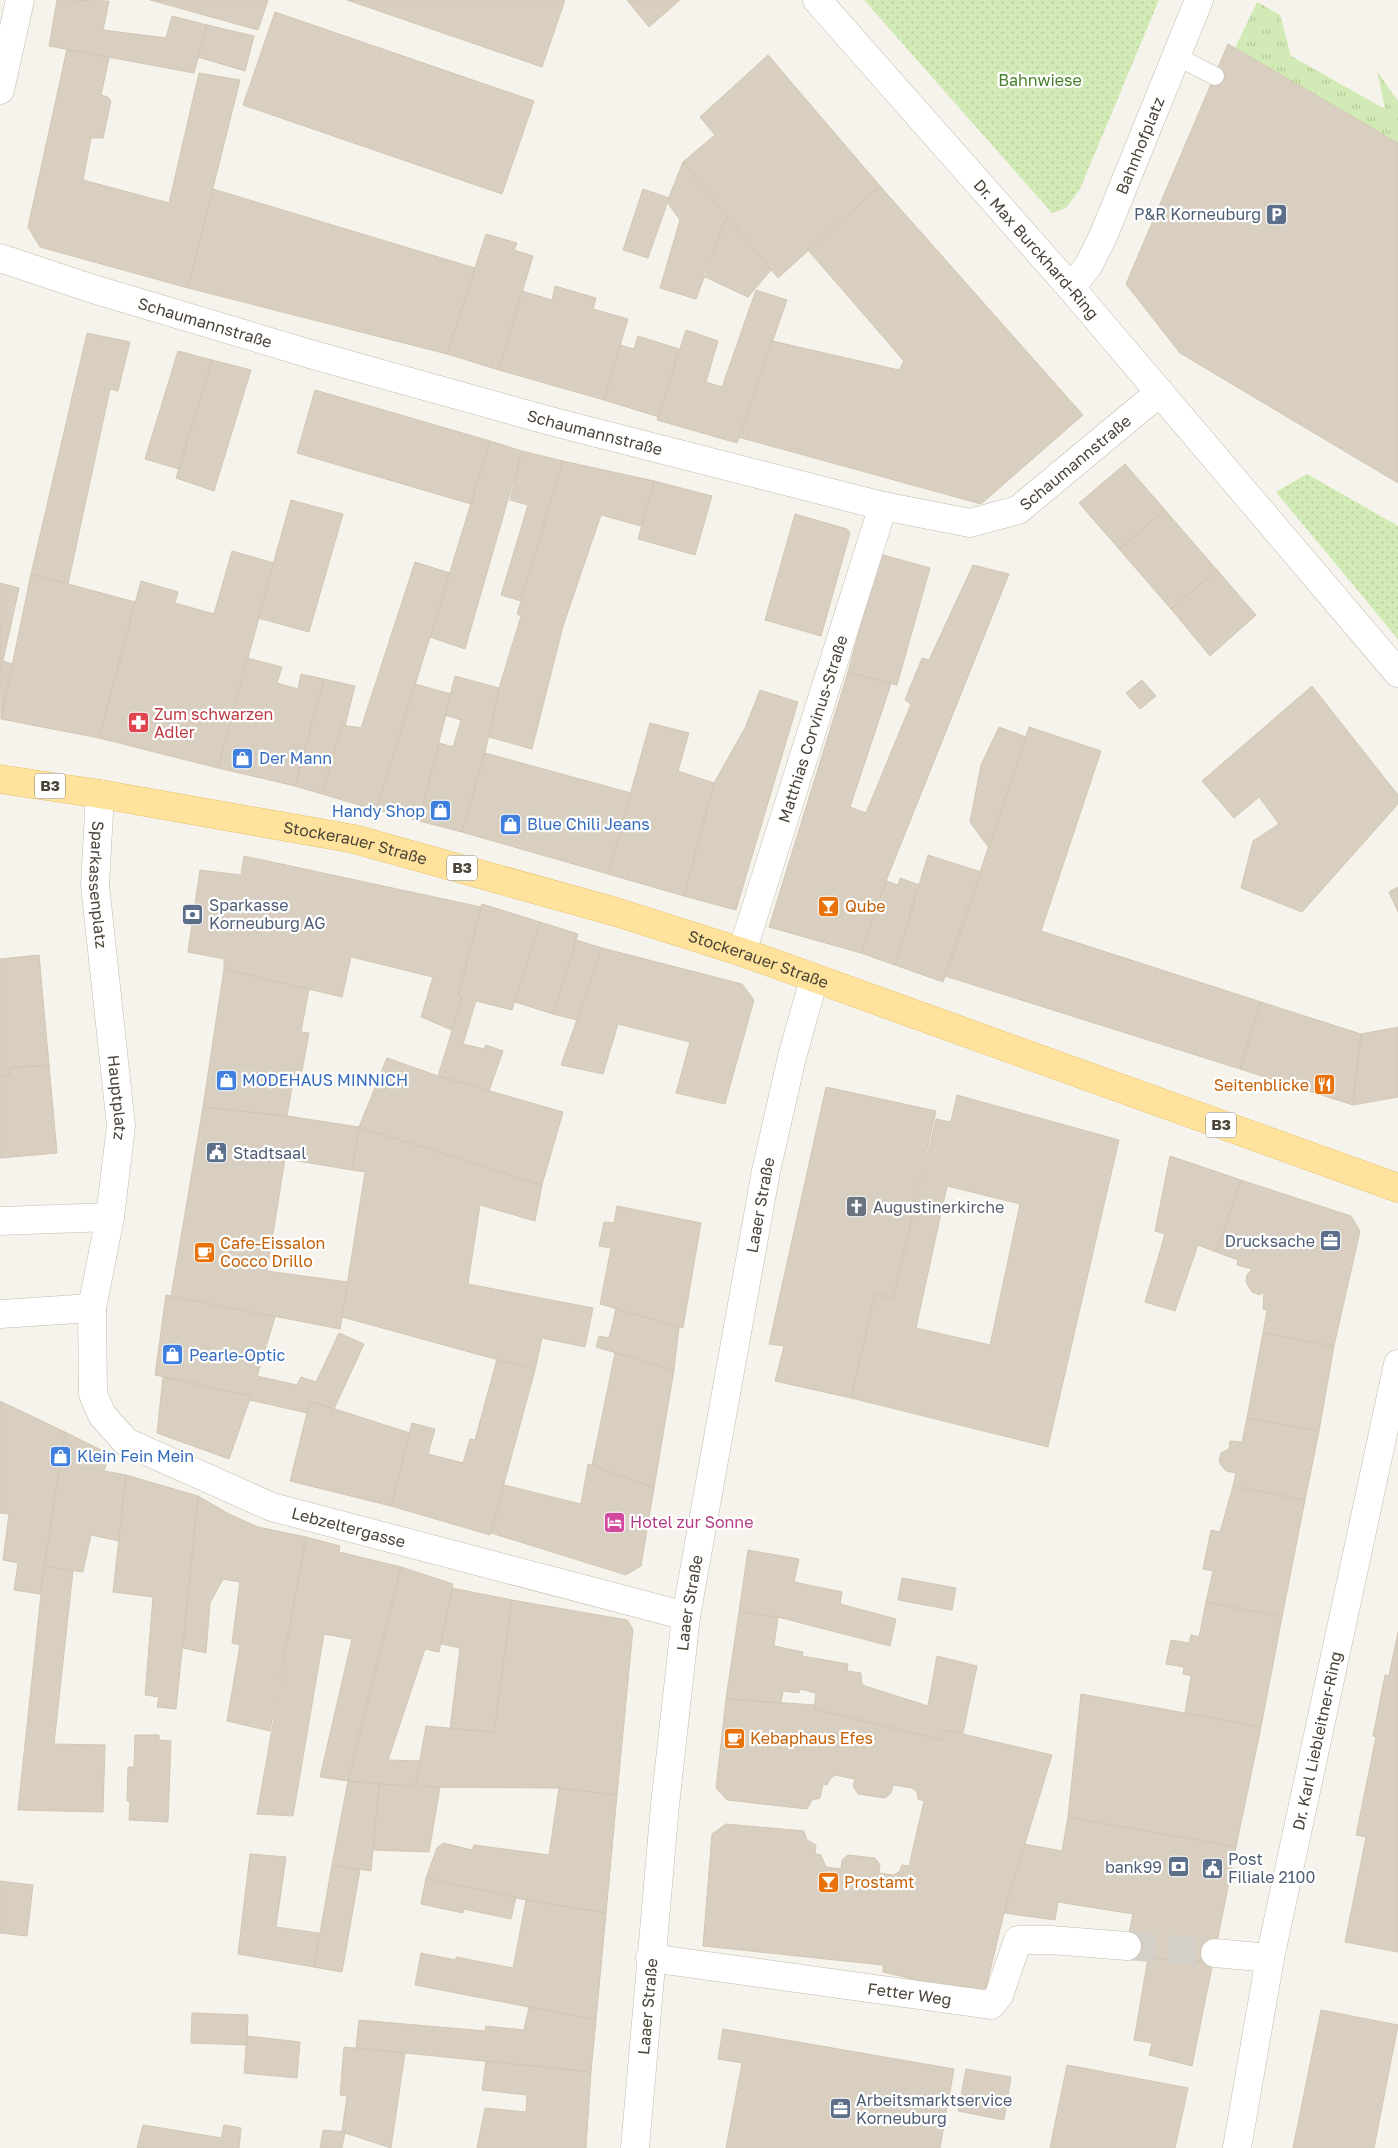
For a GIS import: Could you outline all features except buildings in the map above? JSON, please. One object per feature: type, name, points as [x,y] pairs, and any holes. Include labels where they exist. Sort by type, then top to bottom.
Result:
[{"type":"main road","name":"B3","points":[[0,779],[100,794]]},
{"type":"main road","name":"Stockerauer Straße","points":[[100,794],[354,839],[598,907],[742,952],[1398,1188]]},
{"type":"street","points":[[0,90],[20,0]]},
{"type":"street","name":"Dr. Max Burckhard-Ring","points":[[817,0],[1071,288],[1398,673]]},
{"type":"street","name":"Bahnhofplatz","points":[[1071,288],[1088,266],[1102,239],[1199,0]]},
{"type":"street","name":"Schaumannstraße","points":[[0,258],[90,288],[317,356],[554,422],[883,506],[970,523],[1018,510],[1160,392]]},
{"type":"street","name":"Matthias Corvinus-Straße","points":[[742,952],[883,506]]},
{"type":"street","name":"Sparkassenplatz","points":[[100,794],[95,885],[104,977]]},
{"type":"street","name":"Hauptplatz","points":[[93,1343],[92,1308],[110,1217],[121,1126],[104,977]]},
{"type":"street","name":"Laaer Straße","points":[[635,2148],[650,1958],[677,1678],[686,1616],[766,1171],[792,1057],[814,979]]},
{"type":"street","points":[[0,1221],[110,1217]]},
{"type":"street","points":[[0,1314],[92,1308]]},
{"type":"street","name":"Lebzeltergasse","points":[[93,1343],[93,1394],[102,1415],[126,1442],[272,1507],[686,1616]]},
{"type":"street","name":"Dr. Karl Liebleitner-Ring","points":[[1236,2148],[1270,1958],[1398,1364]]},
{"type":"street","name":"Fetter Weg","points":[[650,1958],[991,2005],[999,1995],[1018,1940],[1051,1940],[1127,1946]]},
{"type":"street","points":[[1215,1953],[1270,1958]]},
{"type":"lane","points":[[1176,56],[1215,76]]},
{"type":"green space","name":"Bahnwiese","points":[[864,0],[1159,0],[1080,189],[1066,208],[1052,213]]},
{"type":"green space","points":[[1257,2],[1280,15],[1291,56],[1385,109],[1377,71],[1398,101],[1398,143],[1235,48]]},
{"type":"green space","points":[[1307,474],[1398,526],[1398,639],[1276,492]]},
{"type":"tunnel","points":[[1127,1946],[1215,1953]]},
{"type":"place","name":"P&R Korneuburg","points":[[1277,214]]},
{"type":"place","name":"Zum schwarzen Adler","points":[[138,723]]},
{"type":"place","name":"Der Mann","points":[[243,758]]},
{"type":"place","name":"Handy Shop","points":[[441,811]]},
{"type":"place","name":"Blue Chili Jeans","points":[[511,824]]},
{"type":"place","name":"Qube","points":[[829,906]]},
{"type":"place","name":"Sparkasse Korneuburg AG","points":[[193,914]]},
{"type":"place","name":"MODEHAUS MINNICH","points":[[226,1080]]},
{"type":"place","name":"Seitenblicke","points":[[1325,1085]]},
{"type":"place","name":"Stadtsaal","points":[[217,1153]]},
{"type":"place","name":"Augustinerkirche","points":[[857,1207]]},
{"type":"place","name":"Drucksache","points":[[1331,1241]]},
{"type":"place","name":"Cafe-Eissalon Cocco Drillo","points":[[204,1252]]},
{"type":"place","name":"Pearle-Optic","points":[[173,1355]]},
{"type":"place","name":"Klein Fein Mein","points":[[61,1456]]},
{"type":"place","name":"Hotel zur Sonne","points":[[614,1522]]},
{"type":"place","name":"Kebaphaus Efes","points":[[734,1738]]},
{"type":"place","name":"bank99","points":[[1178,1867]]},
{"type":"place","name":"Post Filiale 2100","points":[[1212,1868]]},
{"type":"place","name":"Prostamt","points":[[828,1882]]},
{"type":"place","name":"Arbeitsmarktservice Korneuburg","points":[[840,2109]]}]
